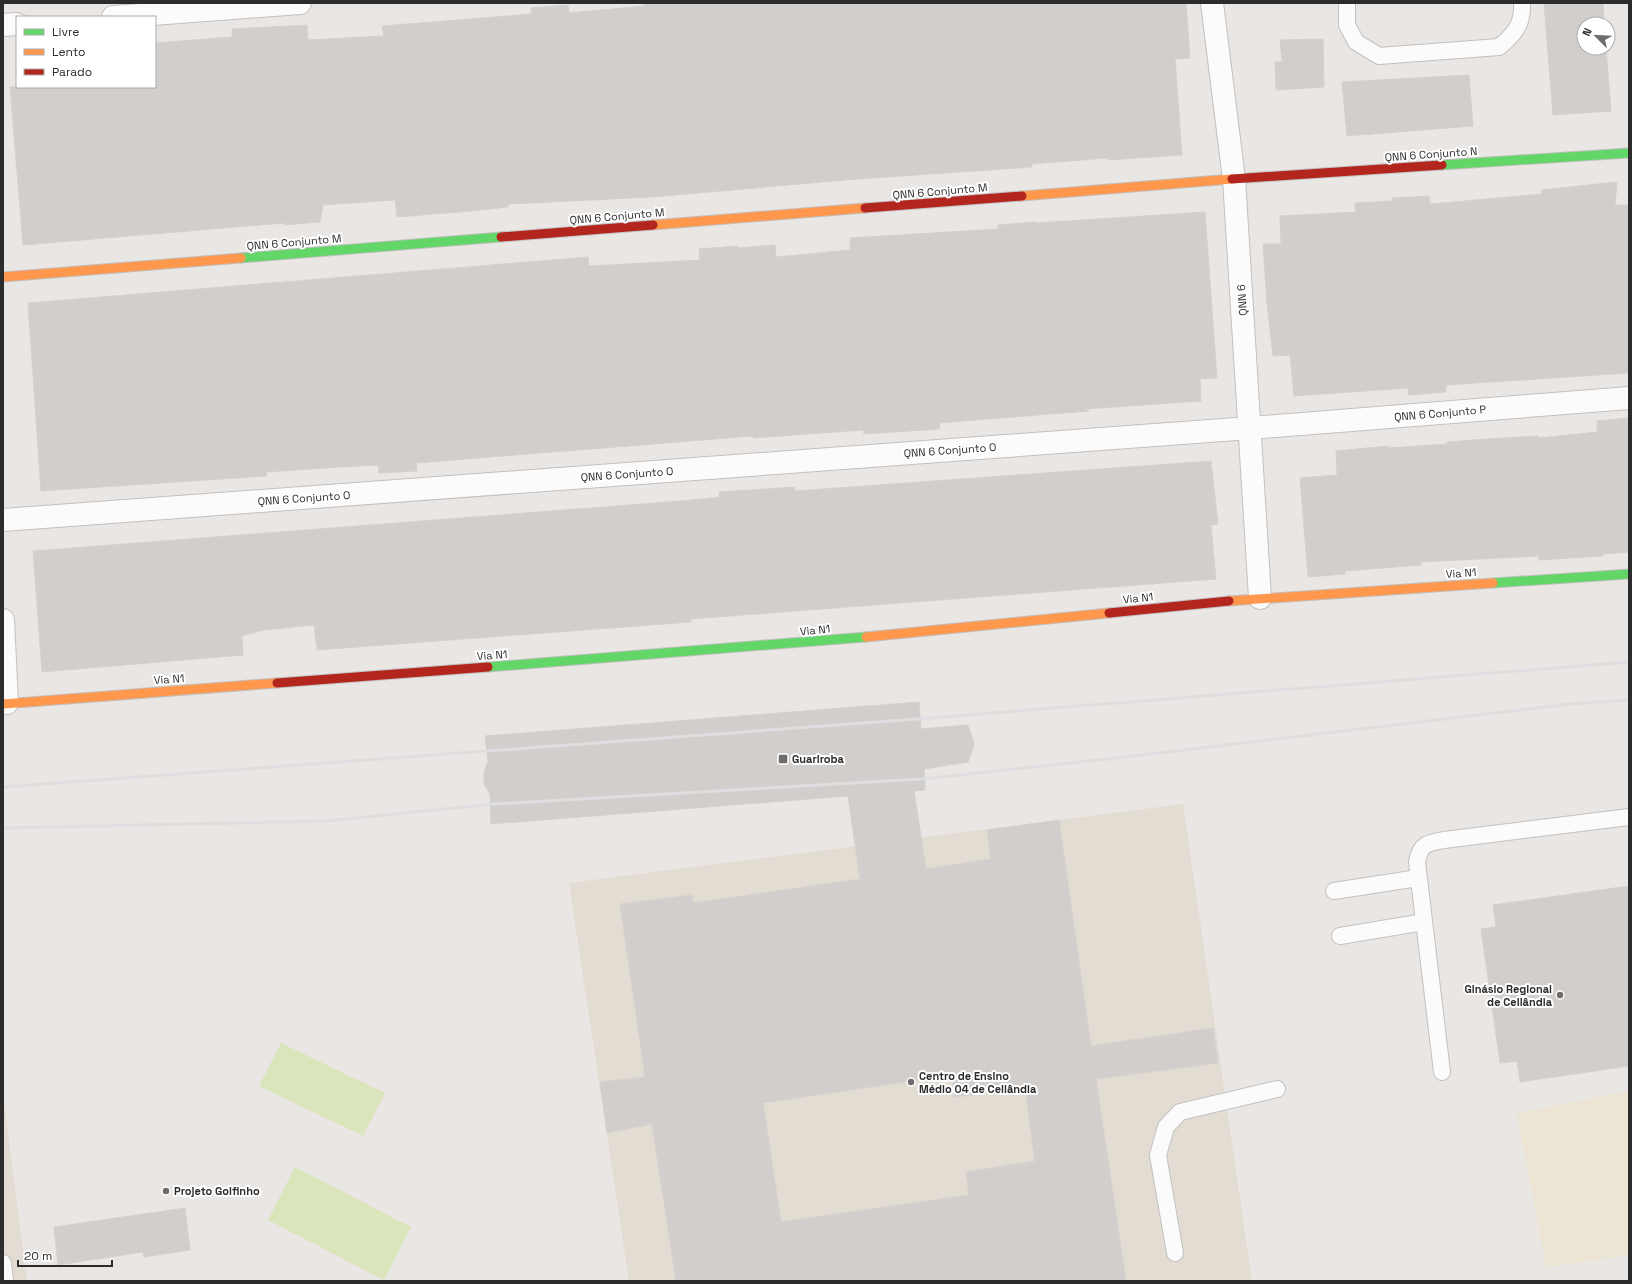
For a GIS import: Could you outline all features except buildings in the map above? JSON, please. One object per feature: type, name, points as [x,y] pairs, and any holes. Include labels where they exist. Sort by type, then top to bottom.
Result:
[{"type":"street","points":[[126,16],[300,3]]},
{"type":"street","name":"QNN 6","points":[[1212,3],[1234,179],[1260,598]]},
{"type":"street","points":[[3,25],[16,24]]},
{"type":"street","name":"QNN 6 Conjunto N","points":[[1234,179],[1629,153]]},
{"type":"street","name":"QNN 6 Conjunto M","points":[[3,278],[1234,179]]},
{"type":"street","name":"QNN 6 Conjunto P","points":[[1250,428],[1629,398]]},
{"type":"street","name":"QNN 6 Conjunto O","points":[[3,520],[1250,428]]},
{"type":"street","name":"Via N1","points":[[5,704],[807,643],[1260,598],[1629,574]]},
{"type":"street","points":[[3,620],[5,704]]},
{"type":"lane","points":[[1347,3],[1347,25],[1356,42],[1379,56],[1499,47],[1513,36],[1523,17],[1522,3]]},
{"type":"lane","points":[[1442,1072],[1416,862],[1418,853],[1426,843],[1629,817]]},
{"type":"lane","points":[[1334,891],[1418,878]]},
{"type":"lane","points":[[1340,936],[1424,922]]},
{"type":"lane","points":[[1175,1253],[1158,1154],[1166,1127],[1180,1112],[1277,1089]]},
{"type":"lane","points":[[3,1263],[5,1281]]},
{"type":"shaded area","name":"Centro de Ensino Médio 04 de Ceilândia","points":[[1183,804],[1252,1281],[629,1281],[569,883]]},
{"type":"shaded area","points":[[3,1095],[27,1281],[3,1281]]},
{"type":"sand","points":[[1629,1091],[1629,1255],[1546,1267],[1517,1113]]},
{"type":"green space","points":[[281,1043],[385,1093],[363,1136],[259,1086]]},
{"type":"green space","points":[[295,1167],[411,1227],[384,1280],[268,1220]]},
{"type":"railway","points":[[3,787],[917,719],[1629,662]]},
{"type":"railway","points":[[3,828],[326,821],[494,804],[921,779],[1108,759],[1571,704],[1629,700]]},
{"type":"traffic: fast","points":[[1442,165],[1629,153]]},
{"type":"traffic: fast","points":[[241,258],[501,237]]},
{"type":"traffic: fast","points":[[1493,583],[1629,574]]},
{"type":"traffic: fast","points":[[488,667],[866,637]]},
{"type":"traffic: slow","points":[[1022,196],[1232,179]]},
{"type":"traffic: slow","points":[[653,225],[865,208]]},
{"type":"traffic: slow","points":[[3,277],[241,258]]},
{"type":"traffic: slow","points":[[1229,601],[1493,583]]},
{"type":"traffic: slow","points":[[866,637],[1109,613]]},
{"type":"traffic: slow","points":[[3,704],[277,683]]},
{"type":"traffic: jam","points":[[1232,179],[1442,165]]},
{"type":"traffic: jam","points":[[865,208],[1022,196]]},
{"type":"traffic: jam","points":[[501,237],[653,225]]},
{"type":"traffic: jam","points":[[1109,613],[1229,601]]},
{"type":"traffic: jam","points":[[277,683],[488,667]]},
{"type":"place","name":"Guariroba","points":[[783,759]]},
{"type":"place","name":"Ginásio Regional de Ceilândia","points":[[1560,995]]},
{"type":"place","name":"Centro de Ensino Médio 04 de Ceilândia","points":[[911,1082]]},
{"type":"place","name":"Projeto Golfinho","points":[[166,1191]]}]
